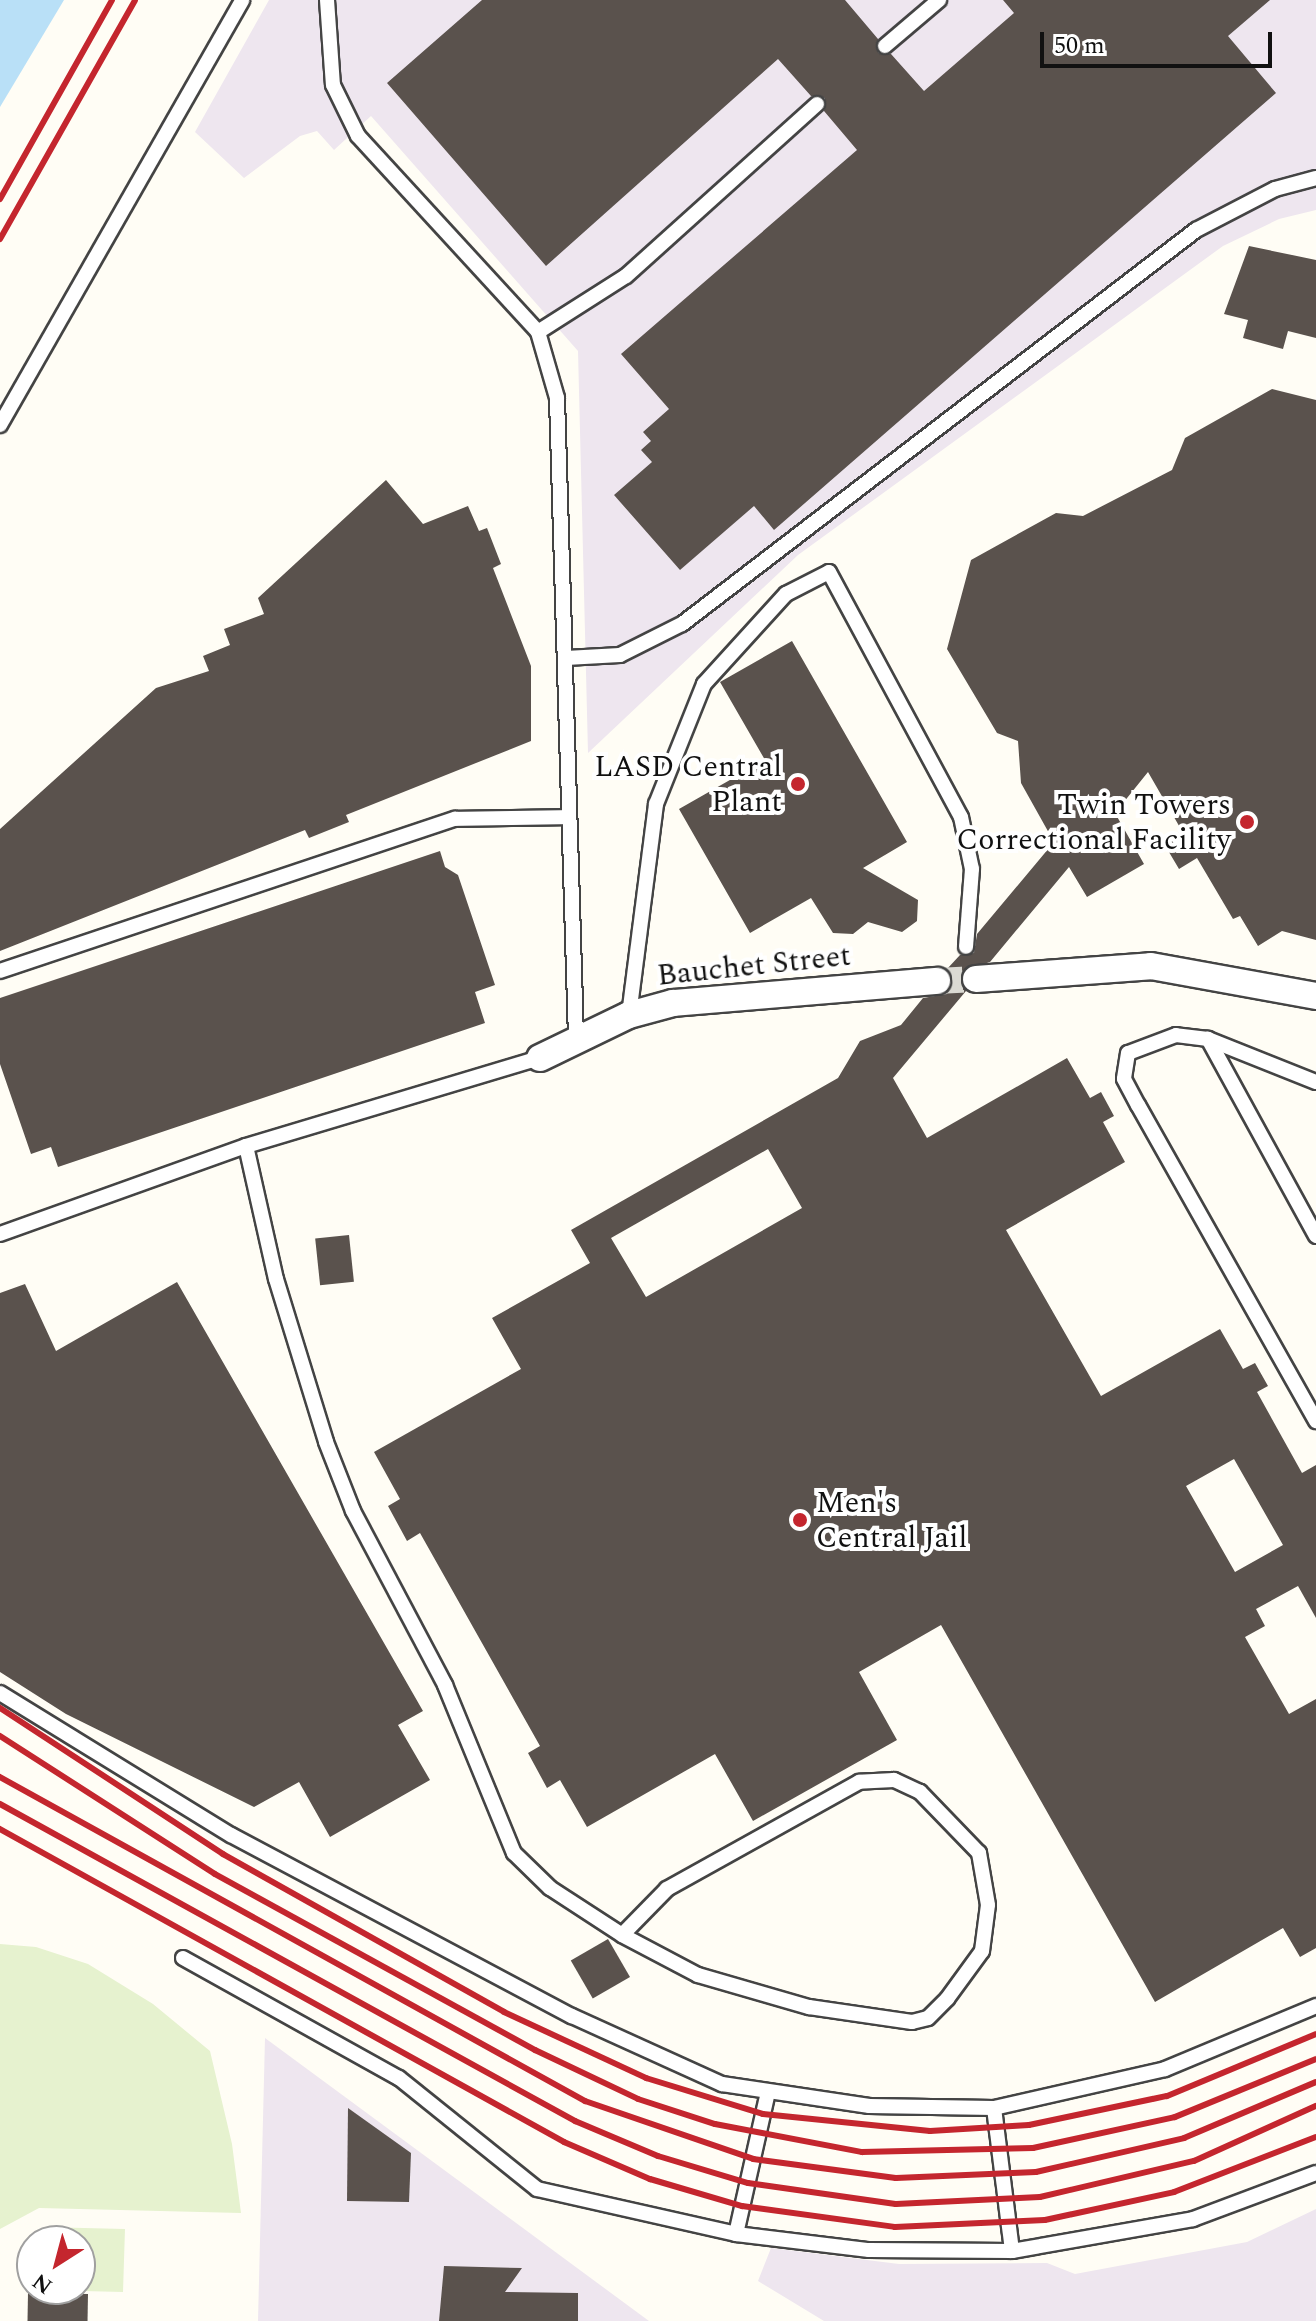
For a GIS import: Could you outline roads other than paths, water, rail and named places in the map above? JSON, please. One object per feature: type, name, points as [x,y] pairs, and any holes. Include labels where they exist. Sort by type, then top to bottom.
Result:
[{"type":"street","points":[[976,979],[1151,966],[1316,996]]},
{"type":"street","name":"Bauchet Street","points":[[540,1058],[629,1015],[673,1003],[937,981]]},
{"type":"lane","points":[[0,425],[242,0]]},
{"type":"lane","points":[[327,0],[333,85],[358,136],[538,332],[557,398],[576,1039]]},
{"type":"lane","points":[[885,46],[939,0]]},
{"type":"lane","points":[[538,332],[626,276],[817,104]]},
{"type":"lane","points":[[566,658],[635,651],[682,624],[1196,230],[1275,189],[1316,178]]},
{"type":"lane","points":[[629,1015],[656,804],[704,684],[786,594],[829,572],[961,817],[972,869],[966,947]]},
{"type":"lane","points":[[0,971],[455,819],[568,817]]},
{"type":"lane","points":[[1316,1082],[1208,1039],[1176,1035],[1148,1042],[1128,1053],[1124,1079],[1316,1421]]},
{"type":"lane","points":[[1208,1039],[1316,1236]]},
{"type":"lane","points":[[0,1234],[246,1146],[540,1058]]},
{"type":"lane","points":[[246,1146],[276,1279],[326,1442],[353,1511],[445,1685],[514,1853],[550,1888],[622,1935],[698,1975],[809,2007],[912,2022],[928,2018],[947,1999],[982,1951],[988,1905],[979,1853],[920,1792],[894,1780],[859,1782],[667,1889],[622,1935]]},
{"type":"lane","points":[[0,1693],[231,1835],[572,2016],[722,2084],[869,2106],[994,2108],[1165,2069],[1316,2006]]},
{"type":"lane","points":[[183,1958],[399,2078],[537,2189],[736,2234],[882,2251],[1012,2251],[1193,2219],[1316,2173]]},
{"type":"lane","points":[[736,2234],[768,2092]]},
{"type":"lane","points":[[994,2108],[1012,2251]]},
{"type":"water","points":[[0,0],[64,0],[0,107]]},
{"type":"tunnel","points":[[937,981],[976,979]]},
{"type":"railway","points":[[0,199],[112,0]]},
{"type":"railway","points":[[0,239],[135,0]]},
{"type":"railway","points":[[0,1708],[223,1854],[504,2012],[646,2078],[763,2114],[930,2131],[1029,2125],[1167,2096],[1316,2034]]},
{"type":"railway","points":[[0,1736],[215,1874],[535,2050],[638,2099],[715,2124],[862,2152],[1033,2148],[1175,2117],[1316,2059]]},
{"type":"railway","points":[[0,1777],[585,2101],[753,2159],[896,2178],[1036,2172],[1184,2138],[1316,2082]]},
{"type":"railway","points":[[0,1804],[575,2121],[658,2156],[748,2183],[896,2204],[1040,2197],[1194,2161],[1316,2106]]},
{"type":"railway","points":[[0,1829],[564,2142],[650,2179],[742,2206],[895,2227],[1045,2220],[1174,2192],[1316,2137]]},
{"type":"place","name":"LASD Central Plant","points":[[798,784]]},
{"type":"place","name":"Twin Towers Correctional Facility","points":[[1247,822]]},
{"type":"place","name":"Men's Central Jail","points":[[800,1520]]}]
